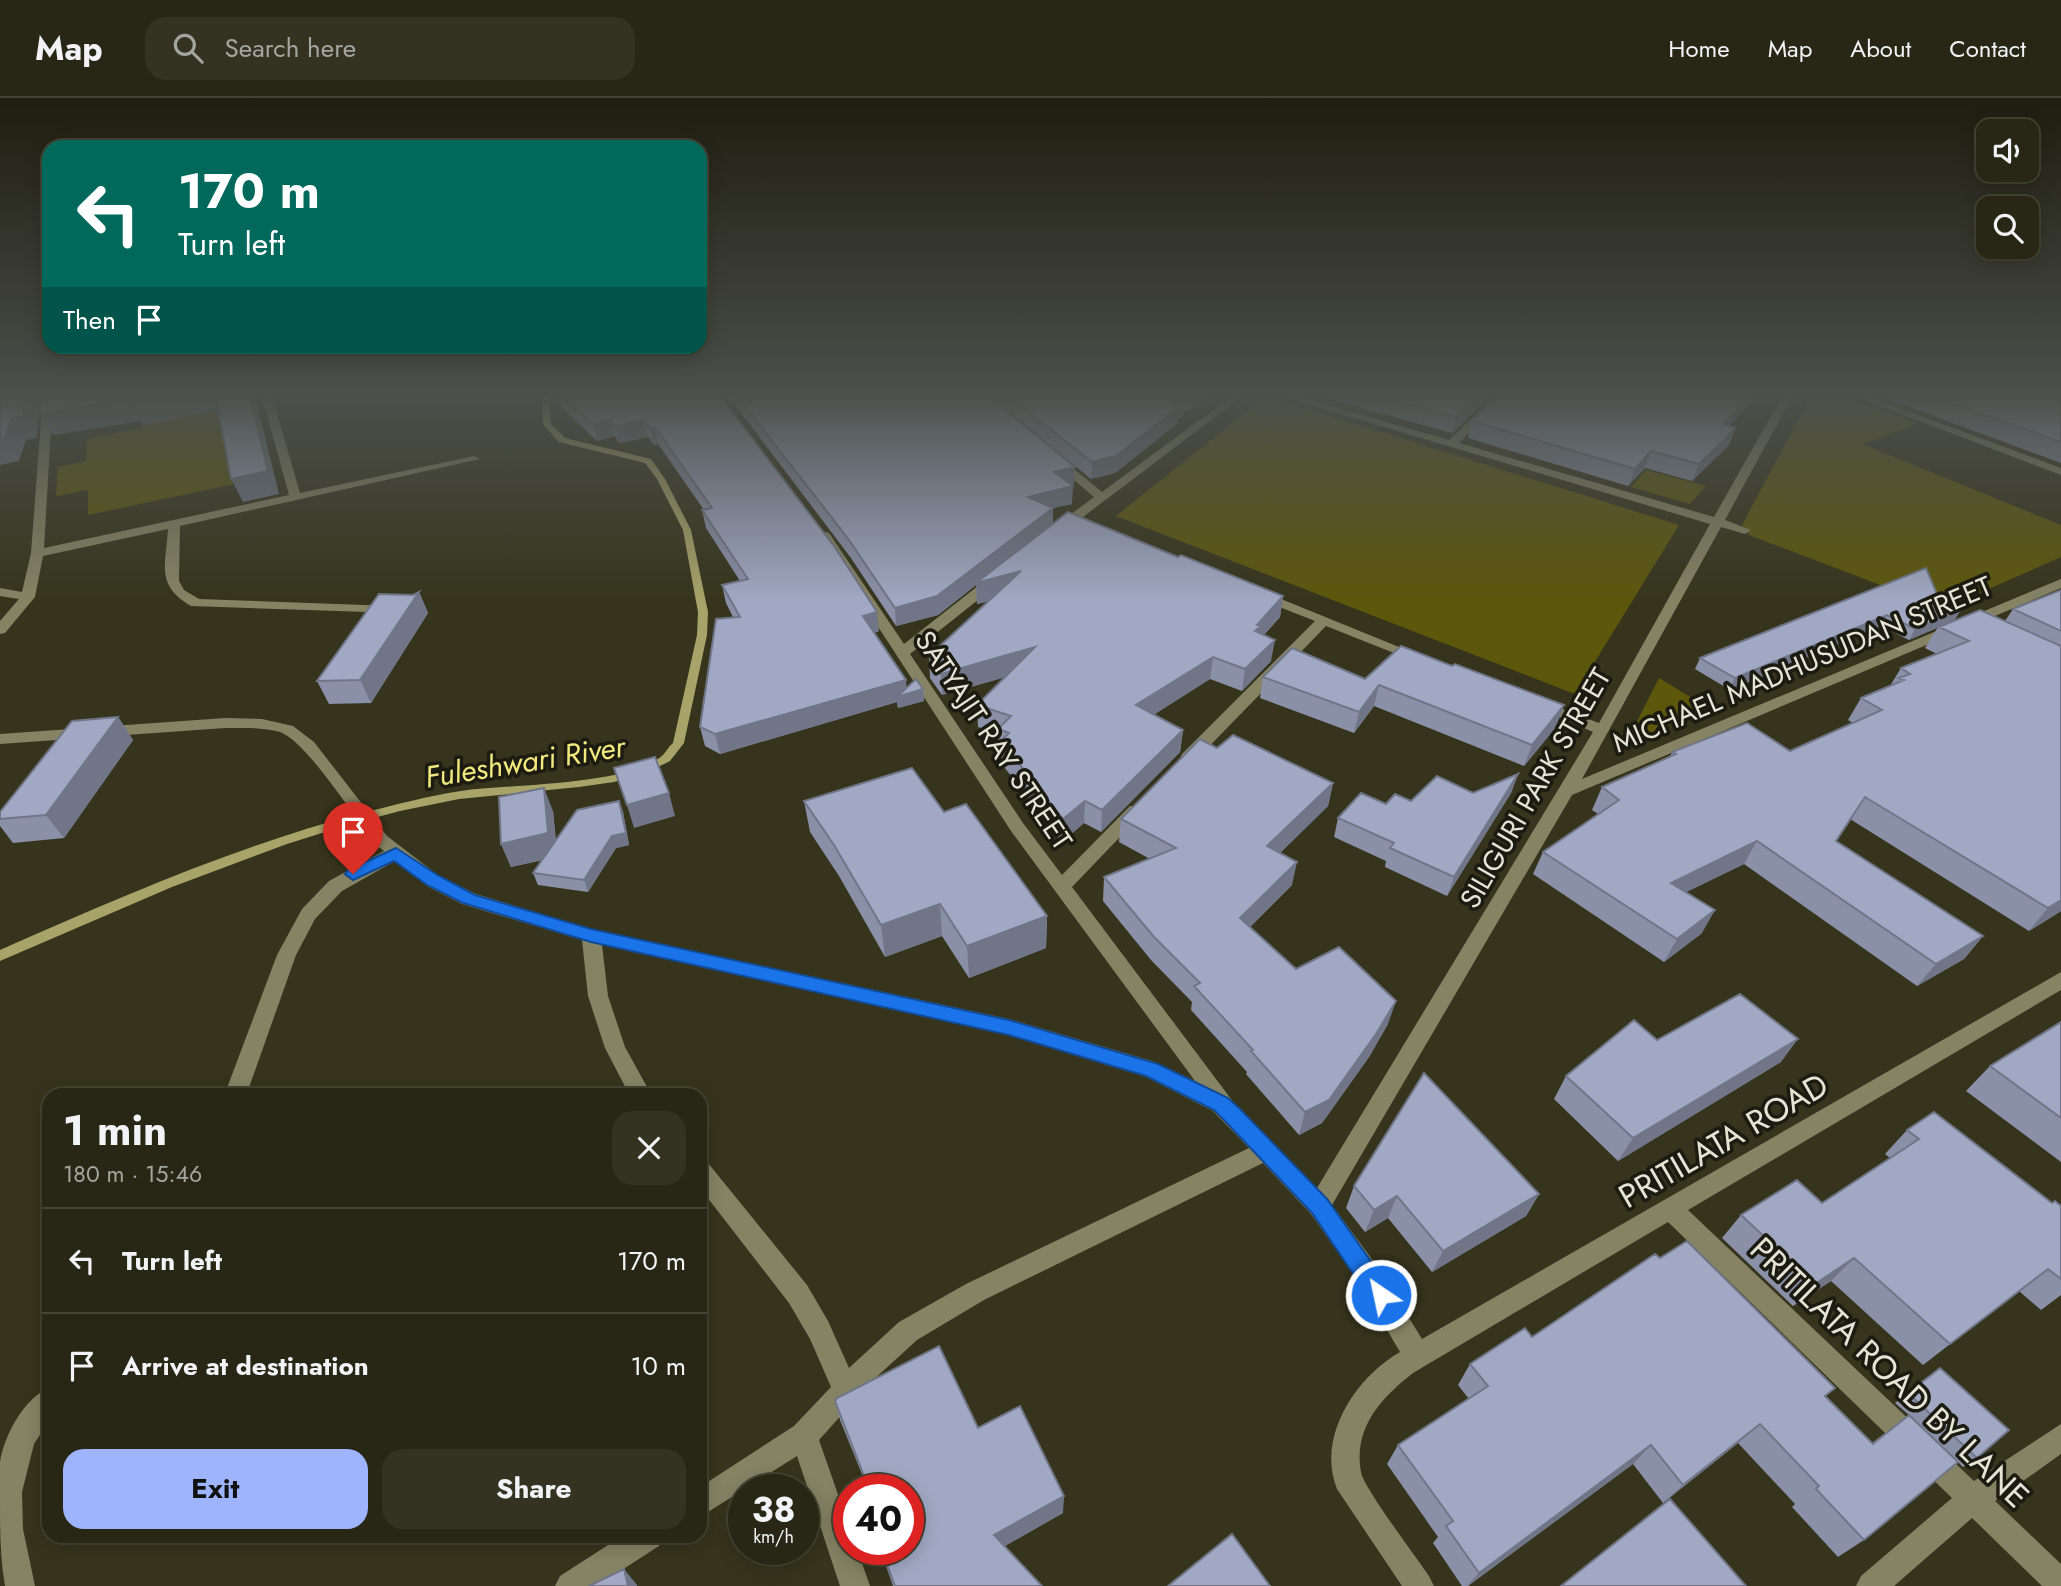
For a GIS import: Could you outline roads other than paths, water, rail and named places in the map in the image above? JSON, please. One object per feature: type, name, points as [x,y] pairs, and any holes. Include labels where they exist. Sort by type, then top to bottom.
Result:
[{"type":"street","points":[[0,630],[28,597],[37,553],[43,462]]},
{"type":"street","points":[[285,462],[295,498]]},
{"type":"street","points":[[37,553],[458,462]]},
{"type":"street","points":[[1060,462],[1101,497]]},
{"type":"street","points":[[1053,534],[1080,520],[1101,497],[1148,462]]},
{"type":"street","points":[[1510,462],[1745,530]]},
{"type":"street","name":"SILIGURI PARK STREET","points":[[1319,1206],[1601,729],[1750,462]]},
{"type":"street","points":[[2036,462],[2061,472]]},
{"type":"street","name":"SATYAJIT RAY STREET","points":[[813,520],[844,562],[1017,827],[1063,885],[1231,1114]]},
{"type":"street","points":[[174,524],[172,581],[179,593],[196,603],[403,610]]},
{"type":"street","points":[[903,652],[999,576]]},
{"type":"street","name":"MICHAEL MADHUSUDAN STREET","points":[[1563,793],[2061,583]]},
{"type":"street","points":[[1244,588],[1427,662]]},
{"type":"street","points":[[0,592],[28,597]]},
{"type":"street","points":[[1176,769],[1323,621]]},
{"type":"street","points":[[1966,623],[1990,634]]},
{"type":"street","points":[[1527,700],[1601,729]]},
{"type":"street","points":[[0,739],[225,723],[262,723],[287,729],[309,745],[388,847],[433,881],[469,899],[591,936],[1009,1027],[1152,1070],[1221,1104],[1319,1206],[1368,1274],[1418,1357]]},
{"type":"street","points":[[1063,885],[1148,799]]},
{"type":"street","points":[[238,1088],[288,952],[304,923],[318,902],[333,888],[388,847]]},
{"type":"street","points":[[591,936],[598,996],[615,1048],[638,1088]]},
{"type":"street","name":"PRITILATA ROAD","points":[[1419,1586],[1347,1479],[1349,1430],[1376,1385],[1418,1357],[2061,980]]},
{"type":"street","points":[[707,1498],[804,1436],[861,1374],[908,1331],[964,1298],[1267,1150]]},
{"type":"street","points":[[707,1179],[799,1294],[819,1330],[846,1392]]},
{"type":"street","name":"PRITILATA ROAD BY LANE","points":[[1671,1209],[2061,1584]]},
{"type":"street","points":[[20,1586],[9,1542],[4,1484],[15,1450],[42,1407]]},
{"type":"street","points":[[804,1436],[855,1586]]},
{"type":"street","points":[[1871,1586],[1972,1500],[2061,1438]]},
{"type":"street","points":[[570,1586],[638,1543]]},
{"type":"waterway","name":"Fuleshwari River","points":[[0,956],[168,884],[283,841],[341,823],[459,795],[579,784],[614,778],[644,770],[666,758],[678,743],[702,635],[703,612],[687,530],[661,479],[649,462]]}]
